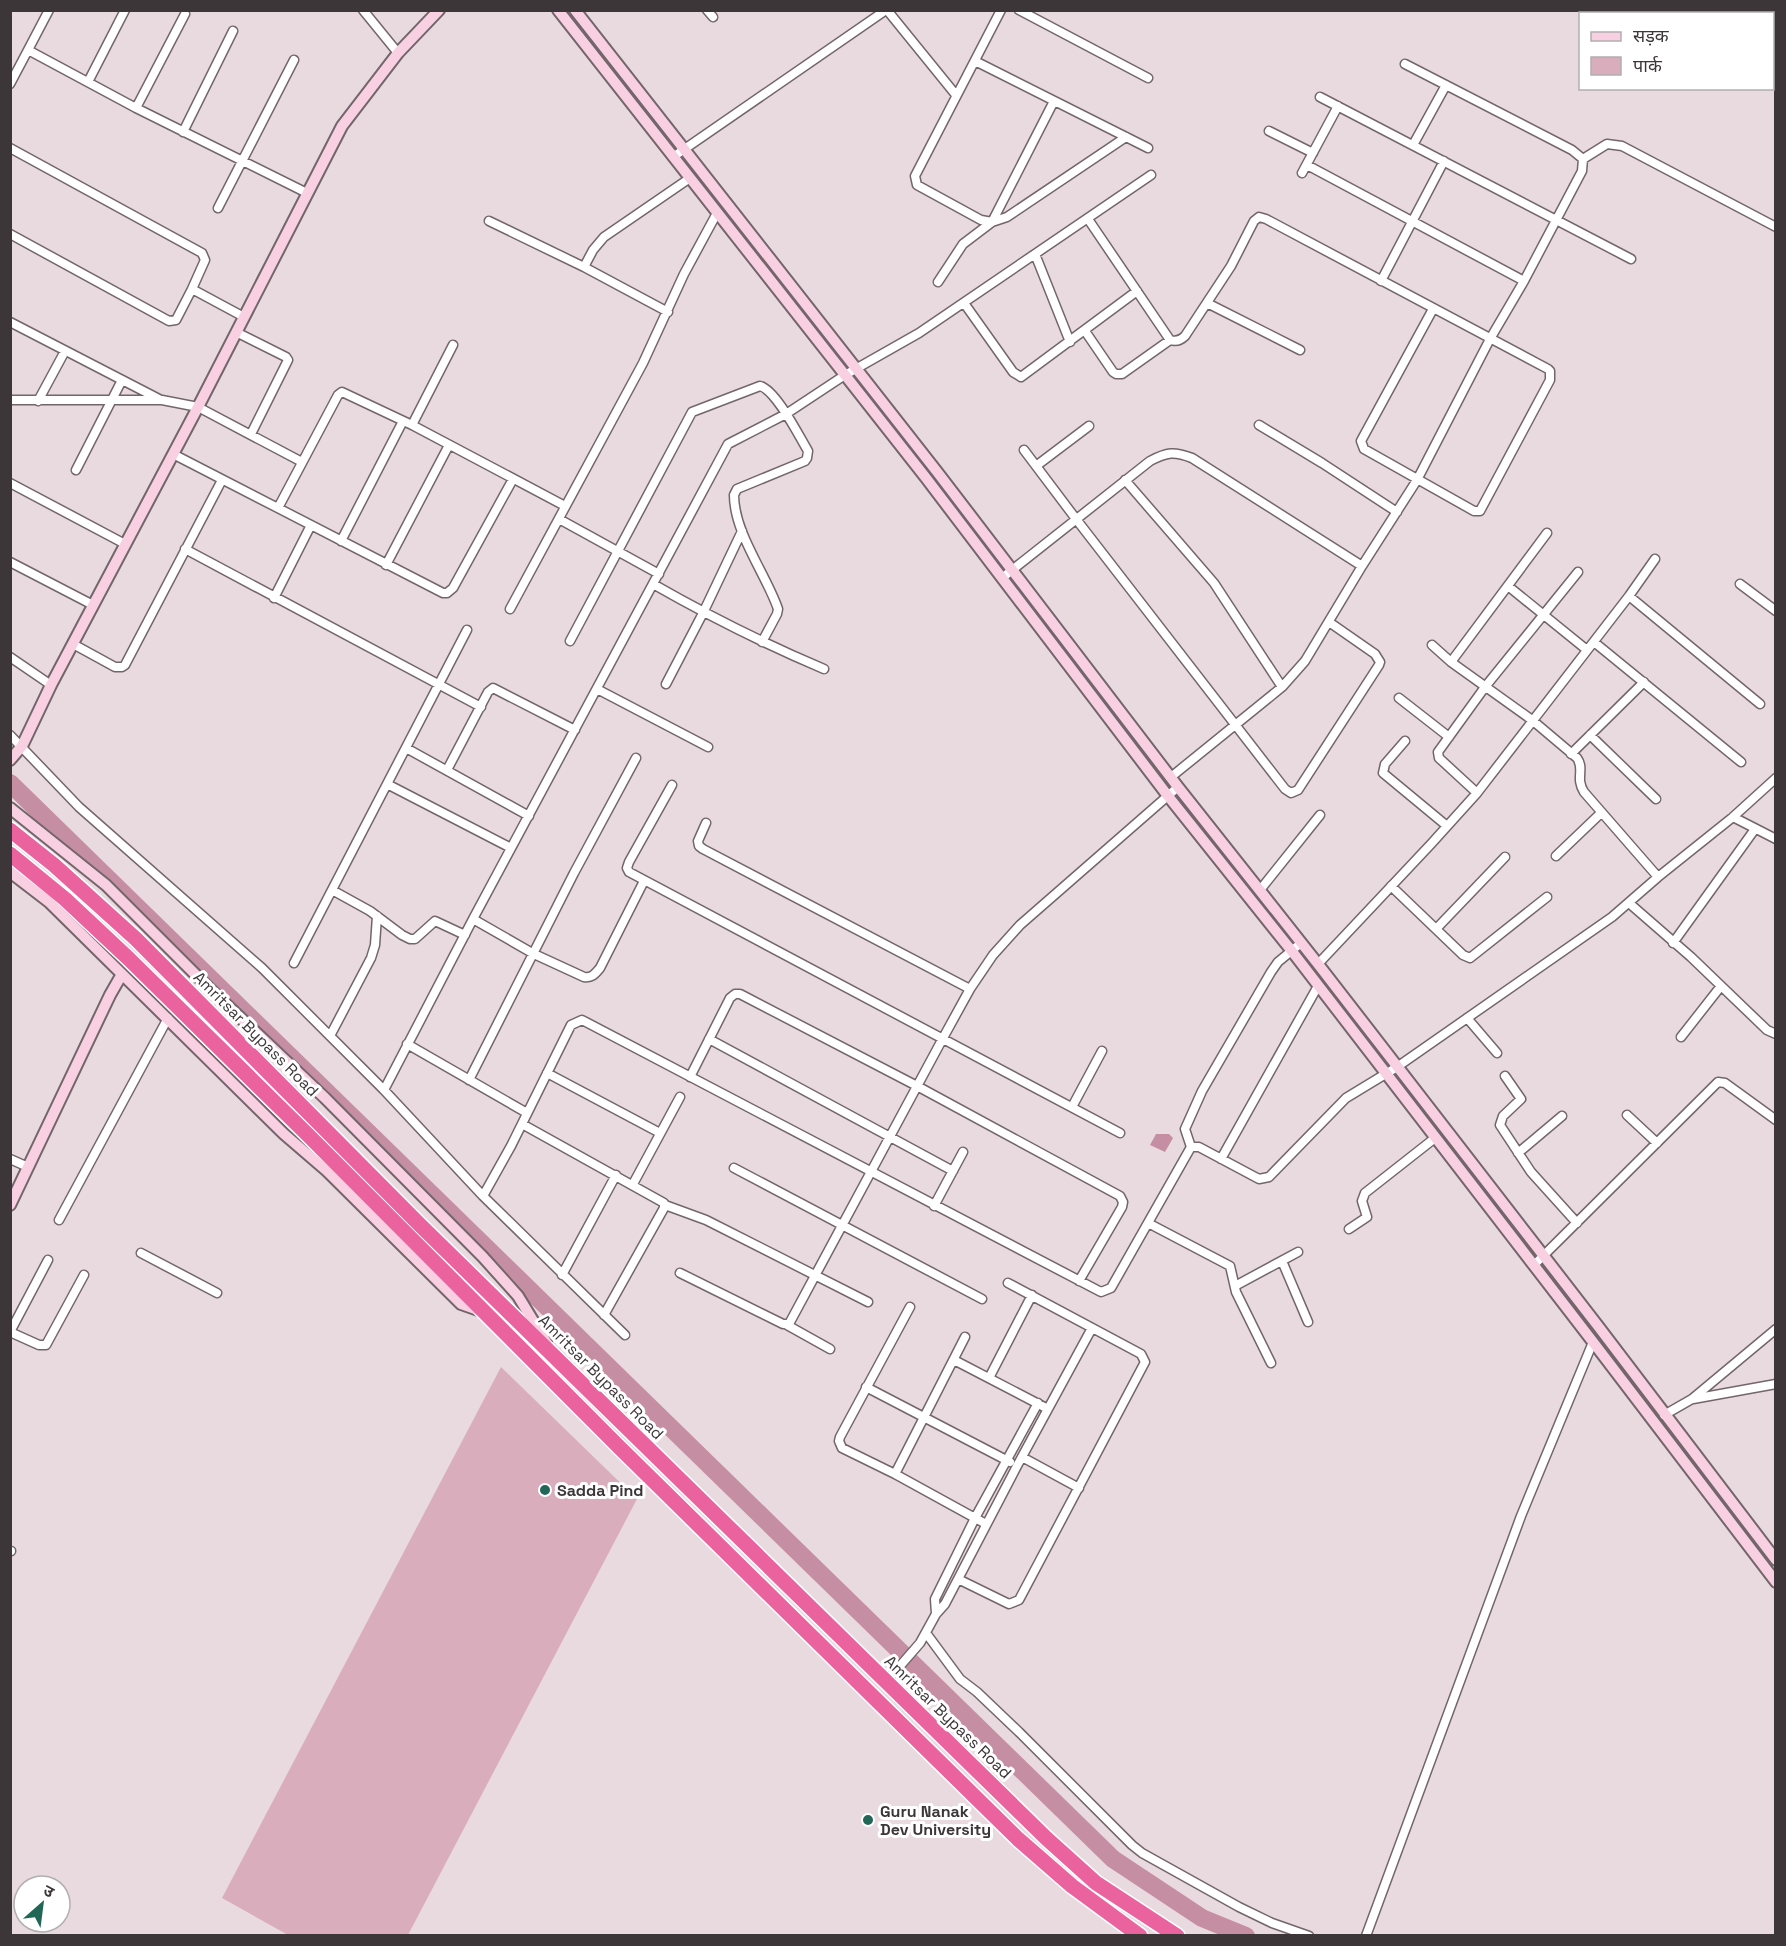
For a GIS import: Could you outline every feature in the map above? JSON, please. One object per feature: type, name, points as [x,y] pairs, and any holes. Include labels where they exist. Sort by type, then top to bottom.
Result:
[{"type":"highway","name":"Amritsar Bypass Road","points":[[10,830],[54,865],[136,939],[420,1225],[891,1677],[1075,1866],[1114,1895],[1177,1935]]},
{"type":"highway","points":[[10,854],[64,898],[129,959],[619,1447],[1018,1839],[1103,1911],[1140,1935]]},
{"type":"main road","points":[[11,759],[22,746],[51,685],[198,407],[342,126],[398,53],[439,10]]},
{"type":"main road","points":[[558,10],[845,375],[1168,796],[1291,950],[1776,1582]]},
{"type":"main road","points":[[575,10],[1012,569],[1178,787],[1544,1256],[1776,1560]]},
{"type":"main road","points":[[10,808],[106,885],[208,987],[334,1106],[483,1257],[518,1296],[553,1354]]},
{"type":"main road","points":[[10,872],[49,902],[292,1142],[327,1171],[461,1304],[484,1312]]},
{"type":"main road","points":[[10,1205],[122,974]]},
{"type":"street","points":[[10,84],[49,10]]},
{"type":"street","points":[[88,82],[124,10]]},
{"type":"street","points":[[363,10],[398,53]]},
{"type":"street","points":[[673,157],[886,10],[957,95]]},
{"type":"street","points":[[992,222],[977,219],[921,188],[915,181],[915,176],[1001,10]]},
{"type":"street","points":[[1019,10],[1148,78]]},
{"type":"street","points":[[136,108],[185,14]]},
{"type":"street","points":[[183,132],[233,31]]},
{"type":"street","points":[[28,50],[136,108],[306,193]]},
{"type":"street","points":[[218,208],[294,60]]},
{"type":"street","points":[[975,61],[1148,148]]},
{"type":"street","points":[[1405,64],[1572,150],[1583,159]]},
{"type":"street","points":[[1413,145],[1446,85]]},
{"type":"street","points":[[1320,96],[1631,259]]},
{"type":"street","points":[[992,222],[1054,101]]},
{"type":"street","points":[[1338,106],[1305,169],[1412,221],[1524,281]]},
{"type":"street","points":[[1269,131],[1313,153]]},
{"type":"street","points":[[938,282],[963,244],[992,222],[1007,217],[1126,137]]},
{"type":"street","points":[[1583,159],[1607,144],[1622,146],[1776,227]]},
{"type":"street","points":[[10,148],[202,253],[205,260],[176,320],[169,321],[10,234]]},
{"type":"street","points":[[1171,777],[1282,687],[1305,661],[1417,480],[1490,339],[1524,281],[1582,171],[1583,159]]},
{"type":"street","points":[[1381,280],[1444,161]]},
{"type":"street","points":[[384,1090],[724,448],[736,438],[786,414],[845,375],[919,333],[1151,175]]},
{"type":"street","points":[[584,267],[593,250],[604,237],[690,178]]},
{"type":"street","points":[[510,609],[643,363],[684,274],[717,213]]},
{"type":"street","points":[[1085,331],[1113,372],[1119,374],[1170,340],[1177,341],[1185,336],[1231,266],[1254,221],[1259,217],[1266,219],[1548,369],[1551,376],[1484,508],[1480,511],[1474,511],[1364,449],[1361,441],[1433,309]]},
{"type":"street","points":[[1089,219],[1170,340]]},
{"type":"street","points":[[489,221],[584,267],[668,312]]},
{"type":"street","points":[[1035,254],[1071,342]]},
{"type":"street","points":[[192,289],[244,316]]},
{"type":"street","points":[[964,303],[1017,376],[1025,375],[1137,291]]},
{"type":"street","points":[[1207,303],[1300,350]]},
{"type":"street","points":[[10,322],[162,400]]},
{"type":"street","points":[[236,332],[288,360],[252,434]]},
{"type":"street","points":[[341,541],[453,345]]},
{"type":"street","points":[[38,400],[65,351]]},
{"type":"street","points":[[76,470],[122,380]]},
{"type":"street","points":[[570,640],[692,412],[760,386],[765,387],[786,414],[808,451],[805,461],[737,489],[734,498],[742,531],[778,609],[762,642]]},
{"type":"street","points":[[278,508],[338,395],[342,392],[408,423],[565,506]]},
{"type":"street","points":[[10,400],[162,400],[198,407],[302,462]]},
{"type":"street","points":[[1259,425],[1397,512]]},
{"type":"street","points":[[1036,466],[1089,426]]},
{"type":"street","points":[[386,565],[449,445]]},
{"type":"street","points":[[1024,450],[1285,789],[1291,793],[1295,793],[1380,662],[1375,654],[1329,622]]},
{"type":"street","points":[[1002,578],[1150,461],[1168,453],[1177,452],[1192,458],[1362,566]]},
{"type":"street","points":[[172,454],[439,592],[447,593],[453,588],[513,479]]},
{"type":"street","points":[[73,644],[115,667],[122,667],[125,664],[222,480]]},
{"type":"street","points":[[1125,480],[1214,583],[1282,687]]},
{"type":"street","points":[[10,483],[125,544]]},
{"type":"street","points":[[559,519],[659,574]]},
{"type":"street","points":[[274,598],[311,525]]},
{"type":"street","points":[[666,684],[742,531]]},
{"type":"street","points":[[1451,662],[1547,533]]},
{"type":"street","points":[[185,549],[481,706]]},
{"type":"street","points":[[1318,964],[1477,793],[1655,559]]},
{"type":"street","points":[[10,562],[93,605]]},
{"type":"street","points":[[1477,793],[1438,756],[1438,752],[1485,687],[1578,572]]},
{"type":"street","points":[[653,584],[703,613],[824,669]]},
{"type":"street","points":[[1740,584],[1776,611]]},
{"type":"street","points":[[1508,586],[1587,650]]},
{"type":"street","points":[[1629,596],[1760,704]]},
{"type":"street","points":[[294,963],[467,630]]},
{"type":"street","points":[[1594,642],[1741,762]]},
{"type":"street","points":[[1432,645],[1451,662],[1532,720],[1580,763],[1579,783],[1581,787],[1658,877]]},
{"type":"street","points":[[10,657],[51,685]]},
{"type":"street","points":[[1571,754],[1644,682]]},
{"type":"street","points":[[447,770],[489,690],[493,688],[575,730]]},
{"type":"street","points":[[597,688],[708,747]]},
{"type":"street","points":[[1399,698],[1449,737]]},
{"type":"street","points":[[10,735],[79,807],[262,968],[384,1090],[483,1196],[625,1335]]},
{"type":"street","points":[[1590,735],[1656,800]]},
{"type":"street","points":[[1405,741],[1385,765],[1383,773],[1447,826]]},
{"type":"street","points":[[406,748],[529,816]]},
{"type":"street","points":[[469,1080],[574,873],[636,758]]},
{"type":"street","points":[[1191,1147],[1199,1147],[1259,1179],[1269,1177],[1351,1094],[1397,1067],[1591,933],[1733,817],[1776,778]]},
{"type":"street","points":[[387,784],[511,848]]},
{"type":"street","points":[[672,785],[627,866],[629,872],[1120,1133]]},
{"type":"street","points":[[787,1325],[970,989],[993,955],[1007,937],[1178,787]]},
{"type":"street","points":[[1556,856],[1601,813]]},
{"type":"street","points":[[1260,890],[1320,815]]},
{"type":"street","points":[[1733,817],[1775,838]]},
{"type":"street","points":[[706,823],[698,841],[699,846],[703,849],[970,989]]},
{"type":"street","points":[[1673,942],[1755,829]]},
{"type":"street","points":[[1436,929],[1505,857]]},
{"type":"street","points":[[473,919],[534,954],[584,977],[592,976],[600,968],[644,881]]},
{"type":"street","points":[[1390,886],[1463,956],[1472,957],[1547,897]]},
{"type":"street","points":[[332,890],[365,908],[410,939],[420,936],[435,921],[465,935]]},
{"type":"street","points":[[1629,903],[1767,1030],[1776,1034]]},
{"type":"street","points":[[330,1036],[371,958],[375,945],[377,916]]},
{"type":"street","points":[[483,1196],[571,1025],[582,1020],[1101,1292],[1111,1288],[1191,1147],[1185,1129],[1202,1091],[1271,972],[1291,950],[1301,943]]},
{"type":"street","points":[[1221,1159],[1318,986]]},
{"type":"street","points":[[1681,1037],[1721,986]]},
{"type":"street","points":[[690,1077],[730,998],[735,994],[740,994],[917,1086],[1120,1196],[1123,1202],[1122,1207],[1079,1281]]},
{"type":"street","points":[[59,1220],[168,1018]]},
{"type":"street","points":[[1467,1018],[1497,1053]]},
{"type":"street","points":[[709,1039],[953,1171]]},
{"type":"street","points":[[407,1044],[527,1113]]},
{"type":"street","points":[[1072,1107],[1102,1051]]},
{"type":"street","points":[[547,1073],[660,1133]]},
{"type":"street","points":[[1505,1076],[1521,1099],[1503,1116],[1500,1125],[1531,1172],[1577,1223]]},
{"type":"street","points":[[1534,1265],[1718,1082],[1725,1083],[1776,1120]]},
{"type":"street","points":[[633,1184],[680,1097]]},
{"type":"street","points":[[1627,1115],[1657,1143]]},
{"type":"street","points":[[1518,1153],[1562,1116]]},
{"type":"street","points":[[522,1124],[633,1184],[665,1205],[705,1220],[868,1302]]},
{"type":"street","points":[[1349,1229],[1367,1217],[1362,1201],[1365,1193],[1435,1138]]},
{"type":"street","points":[[934,1206],[963,1152]]},
{"type":"street","points":[[10,1159],[28,1167]]},
{"type":"street","points":[[734,1168],[982,1299]]},
{"type":"street","points":[[562,1275],[616,1175]]},
{"type":"street","points":[[604,1315],[665,1205]]},
{"type":"street","points":[[1148,1223],[1227,1263],[1232,1269],[1235,1286],[1271,1363]]},
{"type":"street","points":[[1235,1286],[1298,1252]]},
{"type":"street","points":[[141,1253],[217,1293]]},
{"type":"street","points":[[48,1260],[10,1332],[39,1345],[46,1345],[84,1275]]},
{"type":"street","points":[[1282,1261],[1308,1322]]},
{"type":"street","points":[[680,1273],[787,1325],[830,1349]]},
{"type":"street","points":[[958,1579],[1008,1604],[1019,1600],[1145,1362],[1141,1354],[1008,1283]]},
{"type":"street","points":[[989,1378],[1032,1296]]},
{"type":"street","points":[[910,1307],[840,1437],[840,1444],[842,1448],[986,1524]]},
{"type":"street","points":[[891,1677],[920,1642],[936,1614],[945,1604],[1092,1328]]},
{"type":"street","points":[[1665,1415],[1692,1399],[1776,1329]]},
{"type":"street","points":[[895,1474],[965,1337]]},
{"type":"street","points":[[1366,1935],[1521,1516],[1593,1342]]},
{"type":"street","points":[[954,1360],[1048,1409]]},
{"type":"street","points":[[1692,1399],[1776,1384]]},
{"type":"street","points":[[866,1388],[1017,1466]]},
{"type":"street","points":[[936,1614],[935,1599],[975,1518],[1038,1403]]},
{"type":"street","points":[[1022,1457],[1080,1488]]},
{"type":"street","points":[[926,1633],[960,1679],[1007,1720],[1142,1853],[1239,1907],[1272,1923],[1309,1935]]},
{"type":"green space","points":[[501,1367],[637,1499],[408,1935],[288,1935],[222,1898]]},
{"type":"shaded area","points":[[1156,1134],[1169,1134],[1173,1138],[1165,1152],[1150,1145]]},
{"type":"waterway","points":[[10,783],[1113,1859],[1202,1918],[1246,1936]]},
{"type":"place","name":"Sadda Pind","points":[[545,1490]]},
{"type":"place","name":"Guru Nanak Dev University","points":[[868,1820]]}]
